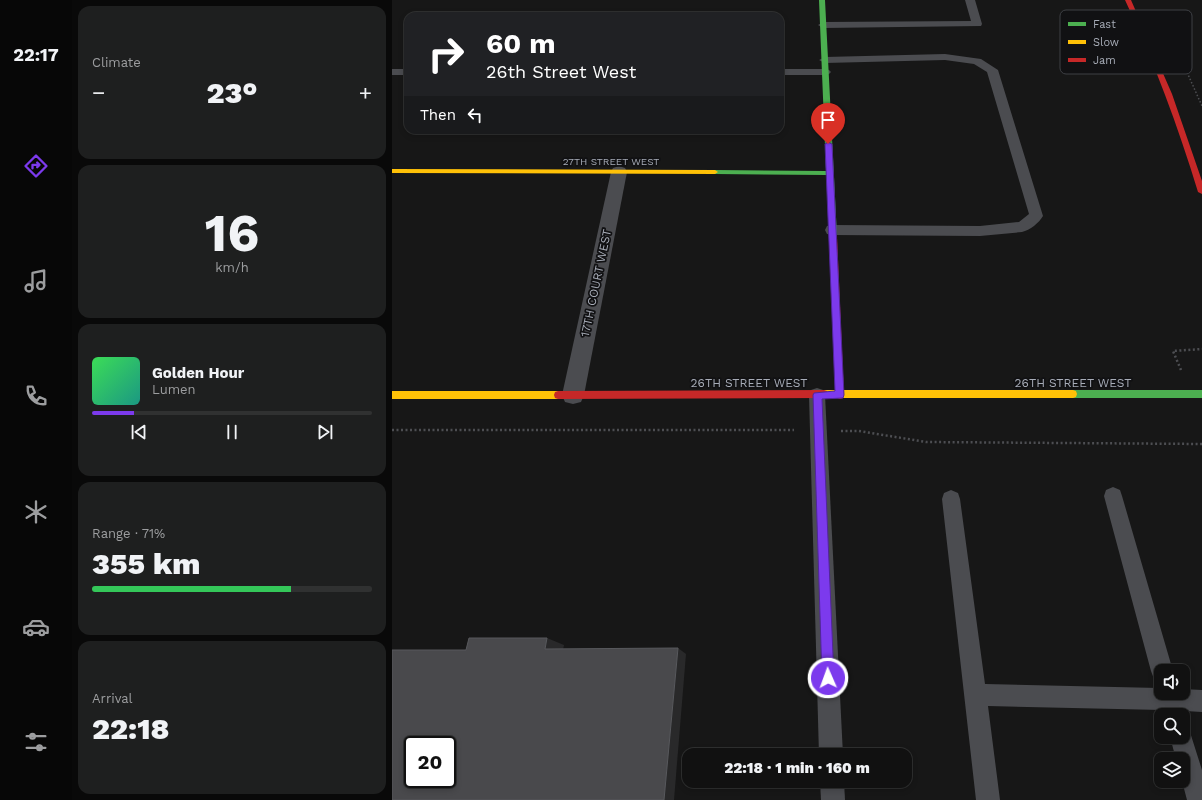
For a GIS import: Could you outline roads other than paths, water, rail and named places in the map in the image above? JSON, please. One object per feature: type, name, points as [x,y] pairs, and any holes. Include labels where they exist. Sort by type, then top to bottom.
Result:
[{"type":"street","points":[[822,0],[840,395]]},
{"type":"street","points":[[1128,0],[1133,10]]},
{"type":"street","points":[[1161,74],[1175,108],[1202,192]]},
{"type":"street","name":"27TH STREET WEST","points":[[392,171],[830,173]]},
{"type":"street","name":"17TH COURT WEST","points":[[573,395],[619,172]]},
{"type":"street","name":"26TH STREET WEST","points":[[392,395],[1202,394]]},
{"type":"lane","points":[[823,25],[977,24],[970,0]]},
{"type":"lane","points":[[784,71],[825,66],[945,57],[977,61],[992,70],[1036,216],[1022,227],[980,231],[832,230]]},
{"type":"lane","points":[[392,72],[404,72]]},
{"type":"lane","points":[[817,395],[831,748]]},
{"type":"lane","points":[[1113,496],[1160,664]]},
{"type":"lane","points":[[951,499],[988,800]]},
{"type":"lane","points":[[975,695],[1171,702],[1202,701]]},
{"type":"lane","points":[[1183,744],[1199,800]]},
{"type":"lane","points":[[832,788],[833,800]]}]
